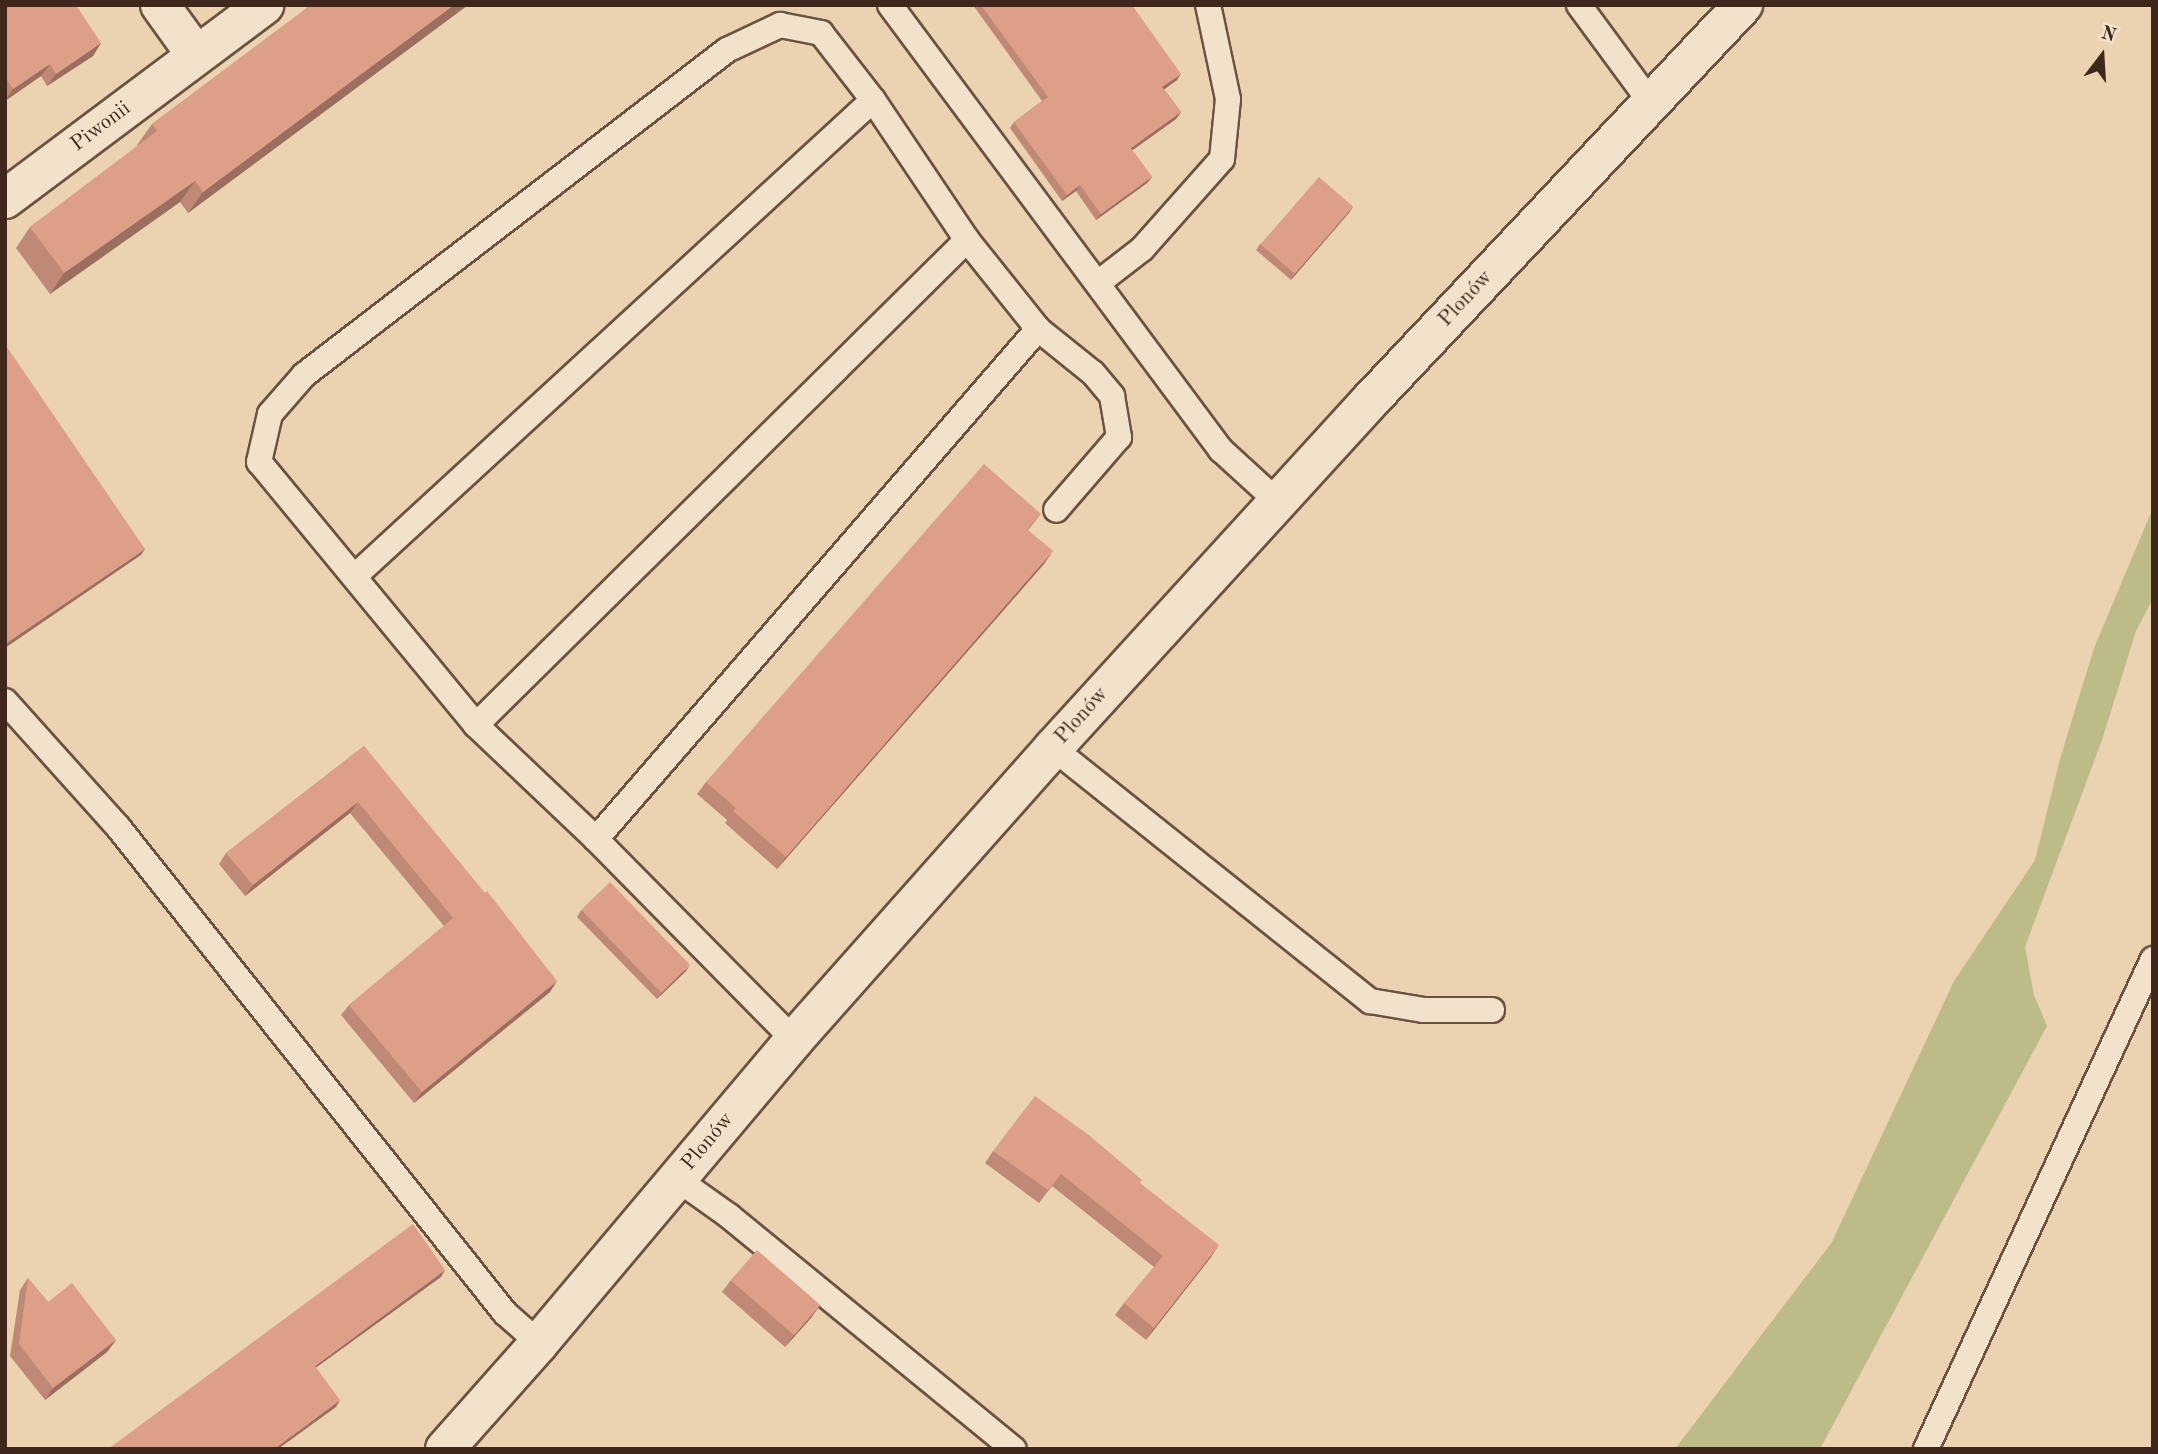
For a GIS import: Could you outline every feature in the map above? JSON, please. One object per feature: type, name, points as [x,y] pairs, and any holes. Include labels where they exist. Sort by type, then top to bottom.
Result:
[{"type":"street","points":[[160,5],[196,55]]},
{"type":"street","name":"Piwonii","points":[[5,199],[264,5]]},
{"type":"street","name":"Plonów","points":[[445,1449],[539,1343],[794,1040],[1053,748],[1278,502],[1743,5]]},
{"type":"lane","points":[[890,5],[1221,450],[1278,502]]},
{"type":"lane","points":[[1098,283],[1142,250],[1222,159],[1228,99],[1208,5]]},
{"type":"lane","points":[[1579,5],[1651,103]]},
{"type":"lane","points":[[794,1040],[596,839],[476,725],[259,462],[270,414],[304,375],[727,50],[780,25],[821,33],[873,100],[967,240],[1038,329],[1093,373],[1112,396],[1119,437],[1056,510]]},
{"type":"lane","points":[[355,576],[873,100]]},
{"type":"lane","points":[[476,725],[967,240]]},
{"type":"lane","points":[[596,839],[1038,329]]},
{"type":"lane","points":[[5,701],[118,827],[505,1313],[539,1343]]},
{"type":"lane","points":[[1053,748],[1370,1001],[1424,1010],[1492,1010]]},
{"type":"lane","points":[[1926,1449],[2153,959]]},
{"type":"lane","points":[[677,1179],[729,1216],[1014,1449]]},
{"type":"shaded area","points":[[2153,508],[2153,599],[2136,631],[2102,740],[2025,947],[2034,995],[2047,1026],[1820,1449],[1675,1449],[1832,1242],[1954,981],[2035,860],[2060,759],[2094,648]]},
{"type":"building","points":[[5,5],[76,5],[101,43],[56,74],[50,64],[13,89],[5,77]]},
{"type":"building","points":[[311,5],[454,5],[203,192],[195,181],[64,273],[30,227],[157,131],[152,124]]},
{"type":"building","points":[[981,5],[1132,5],[1181,74],[1162,87],[1181,112],[1131,148],[1152,177],[1101,214],[1080,185],[1067,195],[1014,122],[1048,97]]},
{"type":"building","points":[[1319,177],[1353,207],[1295,274],[1261,244]]},
{"type":"building","points":[[5,344],[145,549],[5,644]]},
{"type":"building","points":[[984,464],[1041,514],[1027,529],[1053,551],[786,857],[733,811],[736,808],[706,782]]},
{"type":"building","points":[[364,746],[485,893],[487,891],[557,981],[422,1092],[349,1005],[453,918],[358,802],[253,885],[226,853]]},
{"type":"building","points":[[610,882],[690,965],[661,993],[581,910]]},
{"type":"building","points":[[1035,1096],[1090,1136],[1142,1180],[1140,1183],[1219,1245],[1154,1328],[1124,1303],[1163,1256],[1061,1174],[1048,1190],[993,1151]]},
{"type":"building","points":[[413,1224],[445,1270],[315,1366],[340,1400],[274,1449],[108,1449]]},
{"type":"building","points":[[757,1250],[820,1305],[794,1335],[731,1280]]},
{"type":"building","points":[[28,1278],[48,1302],[72,1283],[116,1340],[53,1388],[19,1344]]}]
